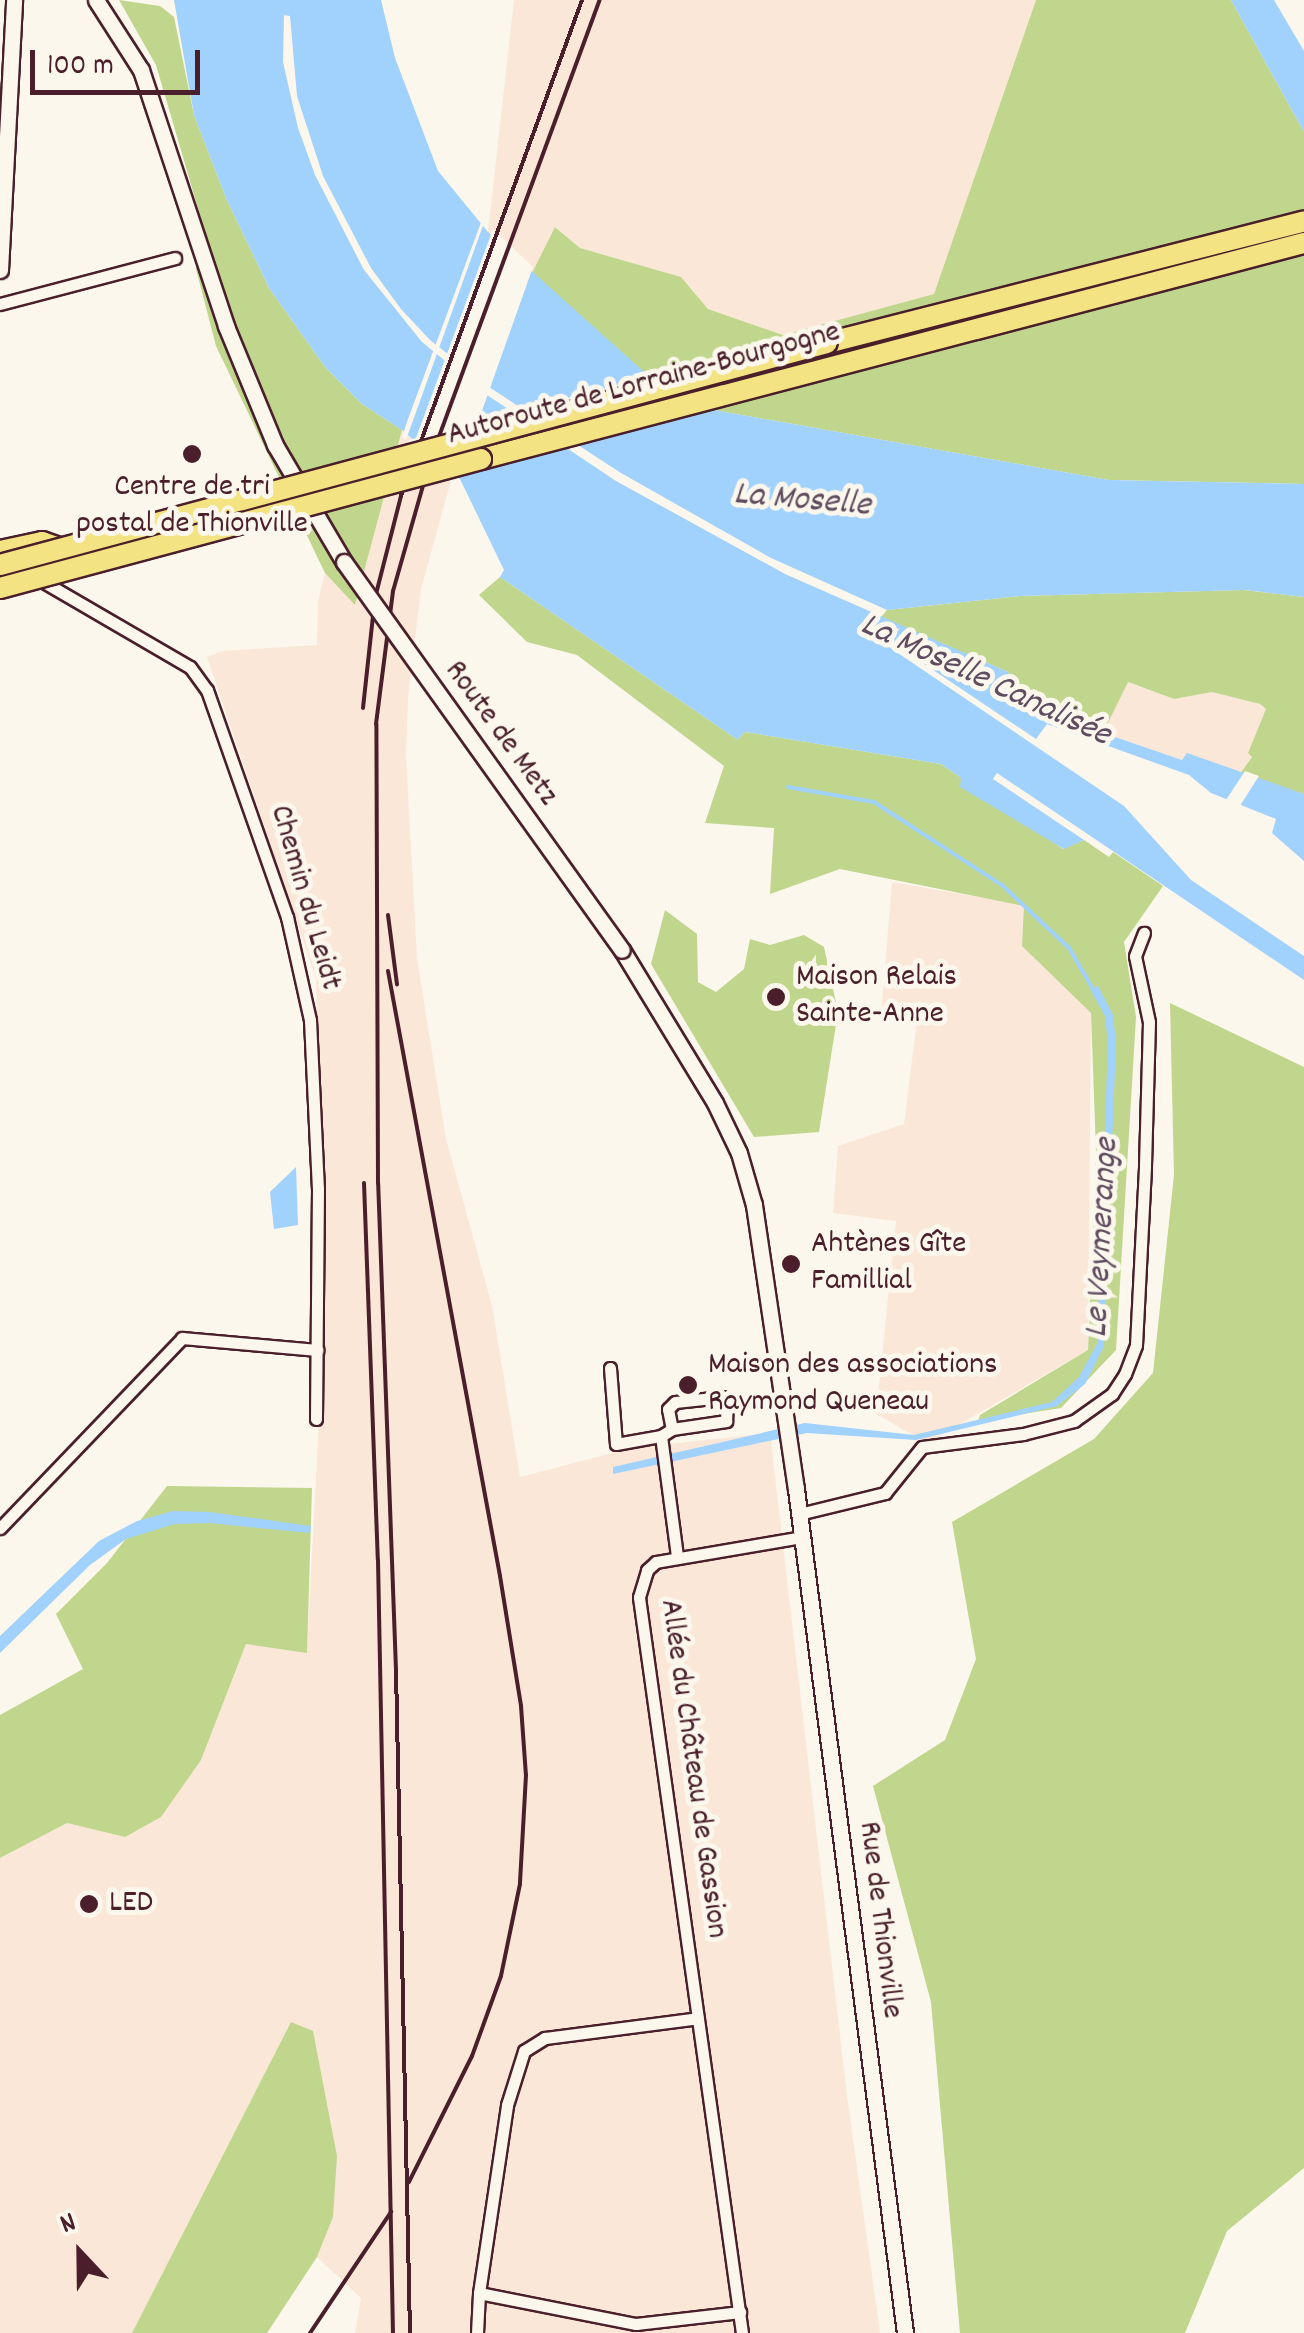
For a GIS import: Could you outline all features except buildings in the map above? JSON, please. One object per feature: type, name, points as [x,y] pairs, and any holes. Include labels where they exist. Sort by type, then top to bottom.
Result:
[{"type":"highway","points":[[1217,242],[1248,225],[1304,210]]},
{"type":"highway","name":"Autoroute de Lorraine-Bourgogne","points":[[3,561],[62,549],[827,343],[1304,221]]},
{"type":"highway","name":"Autoroute de Lorraine-Bourgogne","points":[[0,588],[1304,242]]},
{"type":"main road","points":[[0,270],[5,52],[18,0]]},
{"type":"main road","name":"Route de Metz","points":[[96,0],[141,70],[226,326],[275,445],[344,562],[622,950],[701,1077],[739,1153],[754,1205],[800,1514]]},
{"type":"main road","name":"Rue de Thionville","points":[[800,1514],[906,2333]]},
{"type":"street","points":[[0,304],[176,258]]},
{"type":"street","name":"Chemin du Leidt","points":[[3,561],[190,667],[207,690],[286,917],[310,1020],[318,1190],[316,1418]]},
{"type":"street","points":[[800,1514],[885,1494],[922,1447],[1023,1434],[1074,1420],[1112,1394],[1125,1374],[1136,1345],[1144,1184],[1149,1022],[1135,956],[1144,933]]},
{"type":"street","points":[[0,1528],[182,1338],[317,1350]]},
{"type":"street","points":[[610,1368],[616,1444],[667,1432],[726,1421],[726,1401],[722,1397],[674,1402],[668,1409],[667,1432],[663,1452],[677,1556]]},
{"type":"street","name":"Allée du Château de Gassion","points":[[742,2333],[639,1597],[647,1570],[656,1562],[802,1537]]},
{"type":"street","points":[[477,2333],[478,2293],[507,2105],[524,2052],[545,2038],[698,2018]]},
{"type":"street","points":[[478,2293],[636,2329],[740,2312]]},
{"type":"shaded area","points":[[514,0],[1036,0],[934,294],[783,335],[708,309],[681,277],[580,248],[556,227],[532,273],[488,232]]},
{"type":"shaded area","points":[[402,430],[453,473],[421,589],[408,697],[406,756],[417,959],[446,1139],[492,1306],[520,1477],[632,1448],[770,1433],[847,2096],[880,2333],[355,2333],[361,2298],[317,2257],[333,2217],[291,2022],[132,2333],[0,2333],[0,1858],[67,1823],[125,1837],[201,1760],[246,1644],[307,1652],[326,1283],[316,979],[207,657],[223,651],[317,645],[318,602],[325,573],[355,604]]},
{"type":"shaded area","points":[[1127,682],[1174,699],[1212,692],[1260,704],[1266,709],[1248,753],[1253,756],[1240,774],[1187,754],[1182,760],[1103,733]]},
{"type":"shaded area","points":[[892,882],[1025,905],[1023,946],[1091,1013],[1088,1350],[927,1443],[876,1414],[896,1221],[833,1213],[838,1146],[904,1124],[917,1020],[881,1015]]},
{"type":"green space","points":[[119,0],[160,6],[174,17],[194,115],[226,198],[269,288],[325,367],[362,404],[402,430],[355,605],[325,573],[216,346],[196,269],[202,222],[156,65]]},
{"type":"green space","points":[[1036,0],[1231,0],[1304,132],[1304,484],[1109,480],[680,404],[532,273],[555,227],[580,248],[681,277],[708,309],[783,335],[934,294]]},
{"type":"green space","points":[[500,577],[738,740],[744,732],[941,764],[1063,849],[1084,840],[1109,857],[1113,852],[1163,886],[1124,942],[1136,1017],[1116,1350],[1061,1408],[978,1421],[980,1415],[1088,1350],[1096,1152],[1091,1013],[1022,946],[1024,906],[840,869],[770,894],[774,828],[705,823],[724,766],[577,655],[527,642],[479,595]]},
{"type":"green space","points":[[1243,590],[1304,597],[1304,794],[1240,774],[1252,757],[1248,753],[1266,709],[1260,704],[1212,692],[1174,699],[1128,682],[1103,733],[1012,681],[1008,672],[881,617],[887,610],[1020,596]]},
{"type":"green space","points":[[665,910],[697,934],[698,982],[716,992],[744,969],[750,939],[770,945],[804,935],[824,947],[838,1012],[819,1132],[754,1137],[651,964]]},
{"type":"green space","points":[[1170,1003],[1304,1067],[1304,2168],[1227,2231],[1185,2333],[960,2333],[931,2002],[873,1786],[945,1740],[976,1659],[952,1522],[1094,1439],[1153,1373],[1174,1175]]},
{"type":"green space","points":[[167,1486],[312,1488],[307,1653],[246,1644],[201,1760],[161,1817],[125,1837],[67,1823],[0,1858],[0,1715],[83,1669],[56,1614],[107,1563]]},
{"type":"green space","points":[[291,2022],[313,2031],[337,2156],[333,2217],[317,2257],[267,2333],[132,2333]]},
{"type":"water","points":[[174,0],[381,0],[395,58],[438,171],[488,232],[680,404],[1109,480],[1304,484],[1304,597],[1245,590],[1020,596],[887,610],[771,558],[621,473],[492,389],[430,340],[401,309],[371,268],[323,176],[297,96],[290,16],[284,15],[283,62],[298,128],[315,175],[364,270],[422,342],[487,395],[616,481],[785,574],[1008,672],[1012,681],[1083,726],[1182,760],[1187,753],[1304,794],[1304,861],[1272,833],[1276,819],[1211,793],[1189,775],[1047,724],[1036,739],[887,639],[883,643],[1124,806],[1191,880],[1304,956],[1304,980],[997,773],[993,779],[1084,840],[1064,849],[960,787],[961,778],[941,764],[744,732],[738,740],[500,577],[504,570],[460,479],[402,430],[362,404],[325,367],[269,288],[226,198],[194,115]]},
{"type":"water","points":[[1231,0],[1274,0],[1304,51],[1304,132]]},
{"type":"water","points":[[1098,986],[1113,1015],[1116,1044],[1104,1346],[1085,1384],[1057,1406],[916,1440],[807,1433],[613,1474],[613,1467],[805,1423],[914,1435],[1052,1402],[1079,1377],[1097,1344],[1108,1044],[1105,1016],[1090,989]]},
{"type":"water","points":[[296,1167],[298,1225],[274,1229],[270,1192]]},
{"type":"water","points":[[173,1511],[210,1512],[311,1526],[310,1533],[209,1523],[175,1524],[126,1539],[90,1565],[0,1653],[0,1636],[99,1541],[137,1521]]},
{"type":"pier","points":[[483,217],[406,440],[402,437],[408,419]]},
{"type":"pier","points":[[493,229],[533,267],[478,422],[655,375],[677,395],[468,450],[466,454],[682,399],[723,406],[451,479],[407,441],[416,438]]},
{"type":"pier","points":[[1245,771],[1259,776],[1238,809],[1224,803]]},
{"type":"waterway","name":"Le Veymerange","points":[[788,787],[874,802],[1002,885],[1069,948],[1093,989]]},
{"type":"railway","points":[[363,708],[375,598],[401,496],[582,0]]},
{"type":"railway","points":[[410,2333],[396,1670],[378,1183],[376,724],[393,591],[430,461],[600,0]]},
{"type":"railway","points":[[388,915],[397,984]]},
{"type":"railway","points":[[388,971],[500,1576],[521,1706],[526,1775],[520,1884],[501,1976],[472,2056],[409,2182]]},
{"type":"railway","points":[[364,1183],[378,1560],[393,2333]]},
{"type":"railway","points":[[310,2333],[391,2212]]},
{"type":"place","name":"Centre de tri postal de Thionville","points":[[192,454]]},
{"type":"place","name":"Maison Relais Sainte-Anne","points":[[776,997]]},
{"type":"place","name":"Ahtènes Gîte Famillial","points":[[791,1264]]},
{"type":"place","name":"Maison des associations Raymond Queneau","points":[[688,1385]]},
{"type":"place","name":"LED","points":[[89,1904]]},
{"type":"water label","name":"La Moselle","points":[[802,501]]},
{"type":"water label","name":"La Moselle Canalisée","points":[[985,681]]}]
